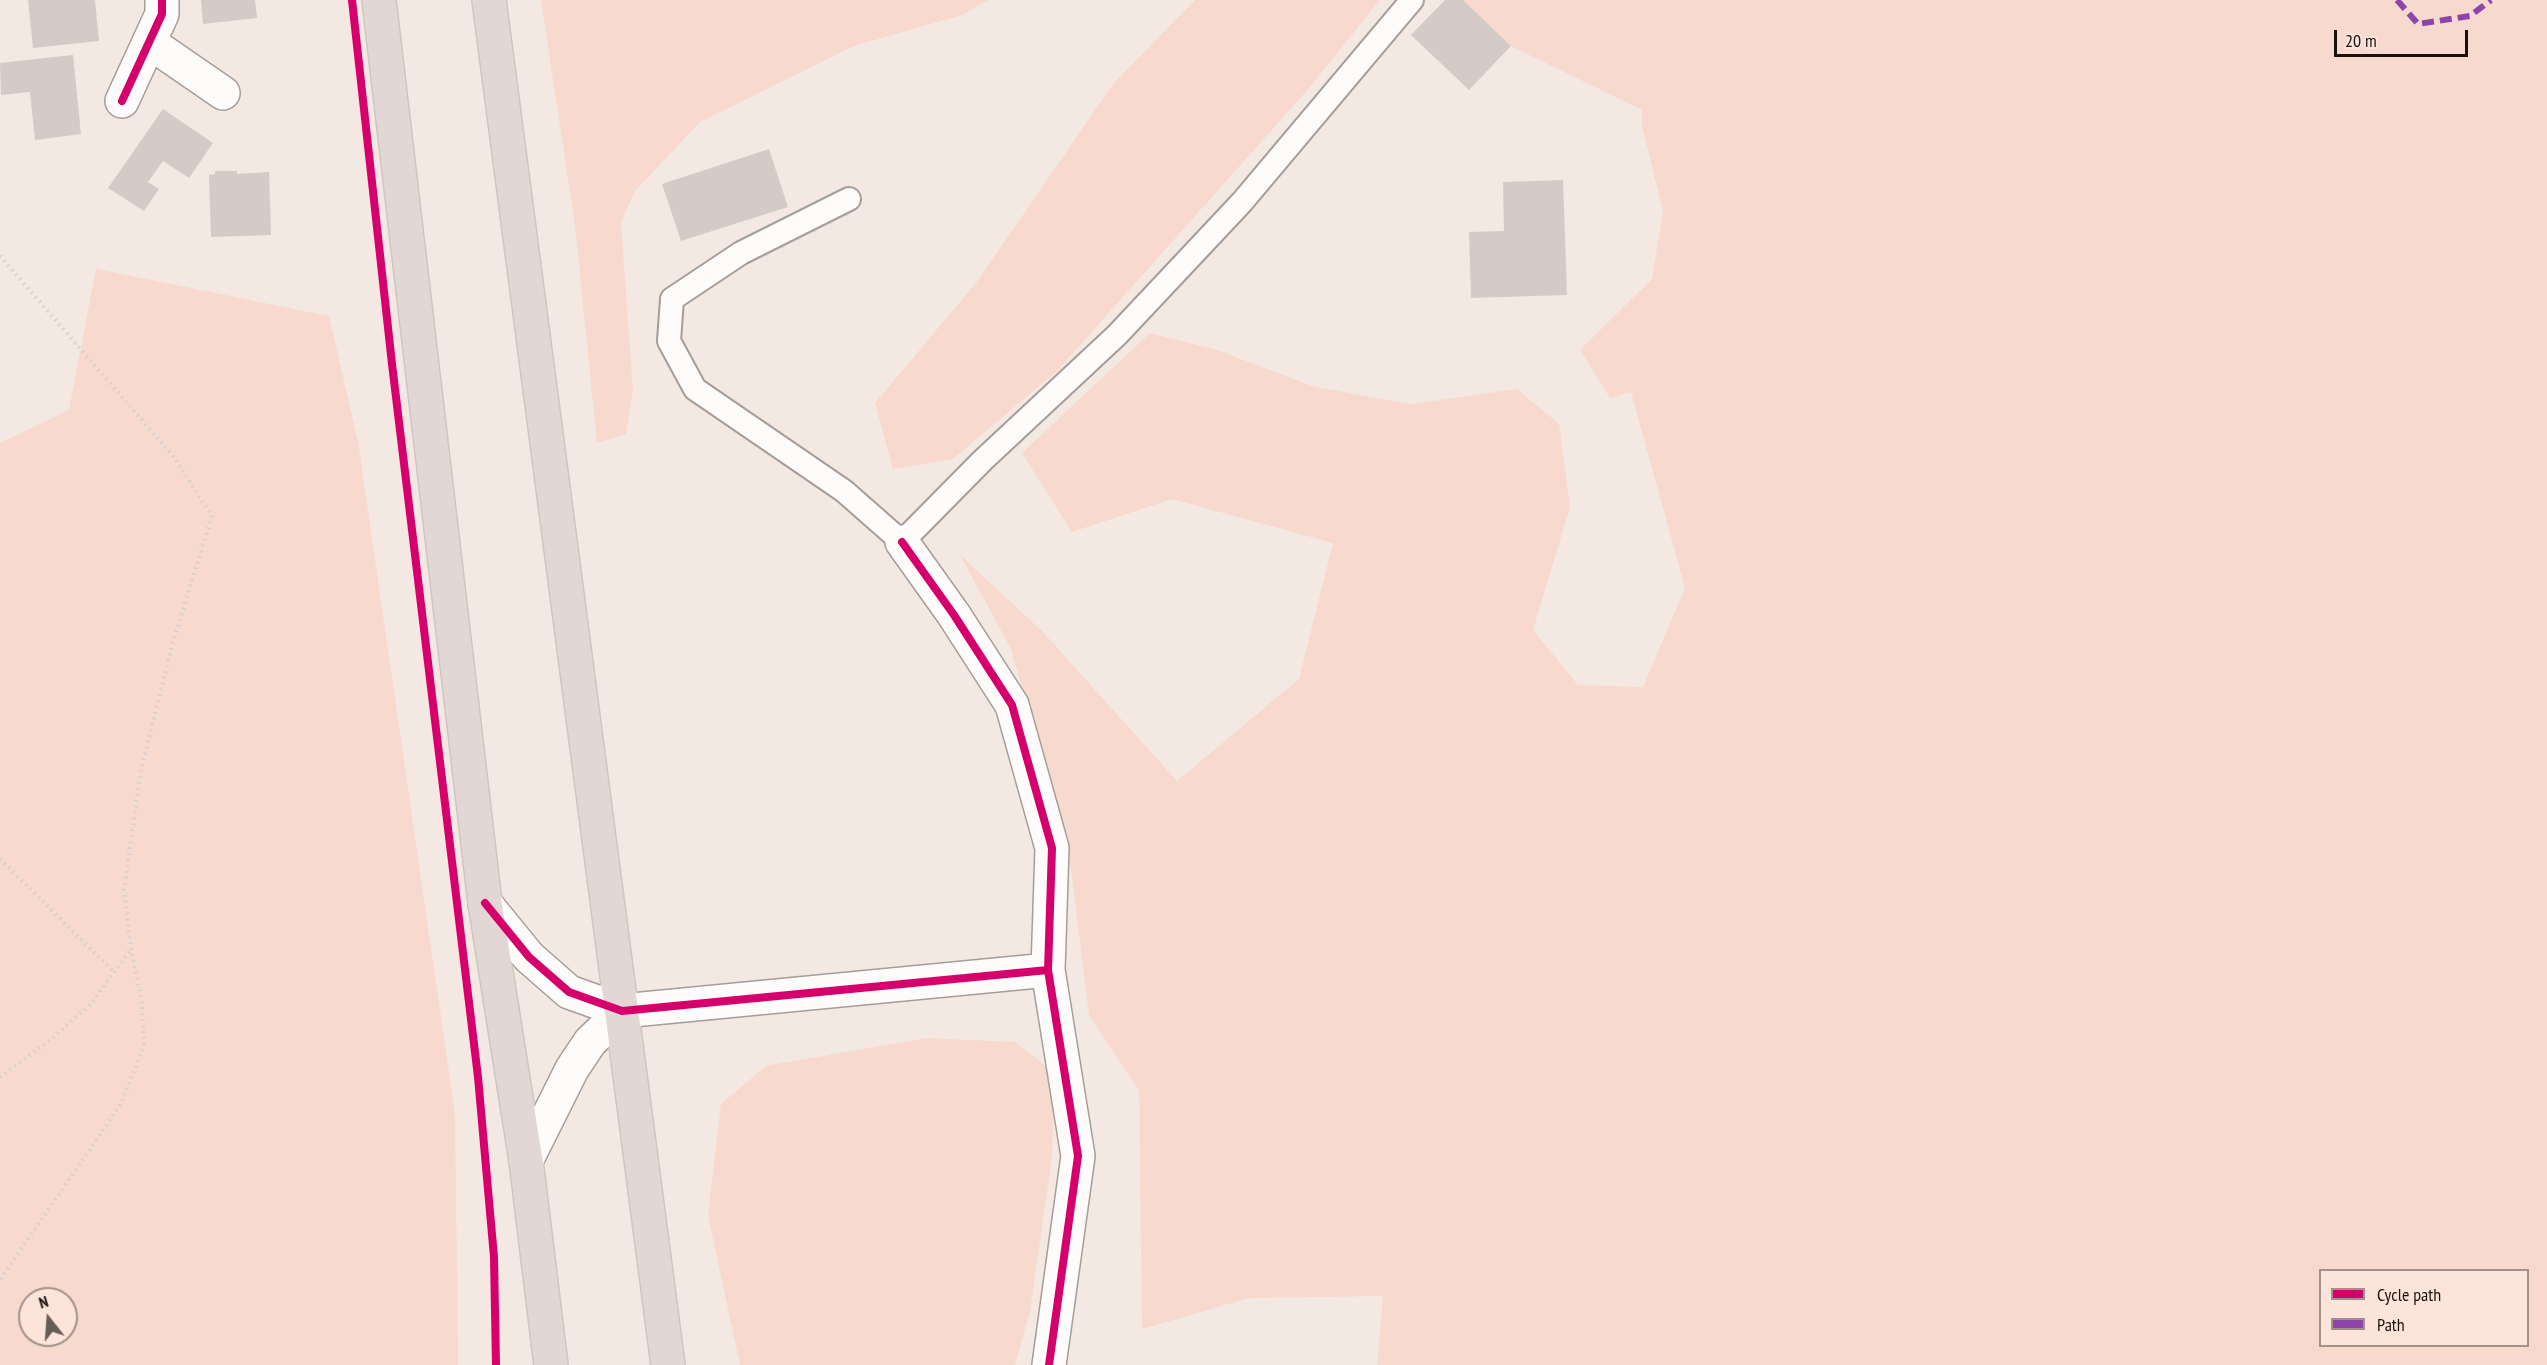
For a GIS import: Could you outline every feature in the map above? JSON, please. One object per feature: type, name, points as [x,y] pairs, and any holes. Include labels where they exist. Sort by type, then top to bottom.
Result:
[{"type":"highway","points":[[379,0],[485,903],[526,1161],[551,1365]]},
{"type":"highway","points":[[489,0],[668,1365]]},
{"type":"street","points":[[122,101],[162,14],[162,0]]},
{"type":"street","points":[[149,42],[223,93]]},
{"type":"street","points":[[902,542],[954,615],[1012,705],[1052,848],[1048,970],[1078,1156],[1049,1365]]},
{"type":"street","points":[[485,903],[530,957],[568,992],[622,1011],[1048,970]]},
{"type":"street","points":[[526,1161],[572,1069],[590,1042],[622,1011]]},
{"type":"lane","points":[[849,199],[741,253],[672,299],[669,341],[695,389],[844,491],[902,542],[983,460],[1117,335],[1242,202],[1412,0]]},
{"type":"path","points":[[0,256],[173,456],[212,516],[173,642],[141,770],[124,889],[130,949],[141,1002],[144,1046],[121,1104],[0,1280]]},
{"type":"path","points":[[0,858],[114,972]]},
{"type":"path","points":[[0,1077],[48,1042],[91,1004],[130,949]]},
{"type":"shaded area","points":[[541,0],[988,0],[962,15],[854,46],[700,122],[634,192],[621,223],[633,391],[626,434],[597,443],[575,225]]},
{"type":"shaded area","points":[[1195,0],[1380,0],[1310,87],[1057,371],[953,459],[893,469],[875,403],[976,283],[1113,84]]},
{"type":"shaded area","points":[[1463,0],[2547,0],[2547,1365],[1377,1365],[1383,1296],[1249,1298],[1142,1329],[1139,1091],[1089,1015],[1069,853],[1011,649],[960,555],[1043,632],[1177,781],[1299,679],[1333,543],[1172,499],[1072,532],[1022,453],[1150,333],[1217,350],[1315,387],[1411,404],[1517,389],[1559,424],[1570,507],[1533,630],[1578,685],[1643,687],[1685,588],[1631,392],[1610,398],[1580,350],[1652,279],[1663,212],[1642,125],[1642,110],[1511,46]]},
{"type":"shaded area","points":[[96,269],[329,316],[358,442],[455,1114],[458,1365],[0,1365],[0,443],[69,410]]},
{"type":"shaded area","points":[[926,1038],[1015,1042],[1055,1073],[1052,1156],[1030,1311],[1015,1365],[740,1365],[708,1215],[721,1104],[766,1066]]},
{"type":"building","points":[[28,0],[95,0],[99,41],[33,48]]},
{"type":"building","points":[[201,0],[255,0],[257,18],[203,24]]},
{"type":"building","points":[[1445,0],[1463,0],[1511,46],[1469,90],[1411,35]]},
{"type":"building","points":[[73,55],[81,134],[35,140],[30,92],[1,95],[0,63]]},
{"type":"building","points":[[163,109],[213,143],[189,178],[163,161],[148,182],[159,189],[144,211],[108,188]]},
{"type":"building","points":[[769,149],[788,207],[681,241],[662,184]]},
{"type":"building","points":[[215,171],[237,171],[237,174],[269,172],[271,235],[211,237],[209,175],[215,174]]},
{"type":"building","points":[[1563,180],[1567,295],[1471,298],[1469,232],[1504,231],[1503,182]]},
{"type":"marked path","points":[[2397,0],[2418,24],[2470,16],[2491,0]]},
{"type":"cycle path","points":[[122,101],[162,14],[162,0]]},
{"type":"cycle path","points":[[352,0],[392,364],[478,1077],[494,1257],[496,1365]]},
{"type":"cycle path","points":[[902,542],[954,615],[1012,705],[1052,848],[1048,970],[1078,1156],[1049,1365]]},
{"type":"cycle path","points":[[485,903],[529,957],[569,992],[622,1011],[1048,970]]}]
